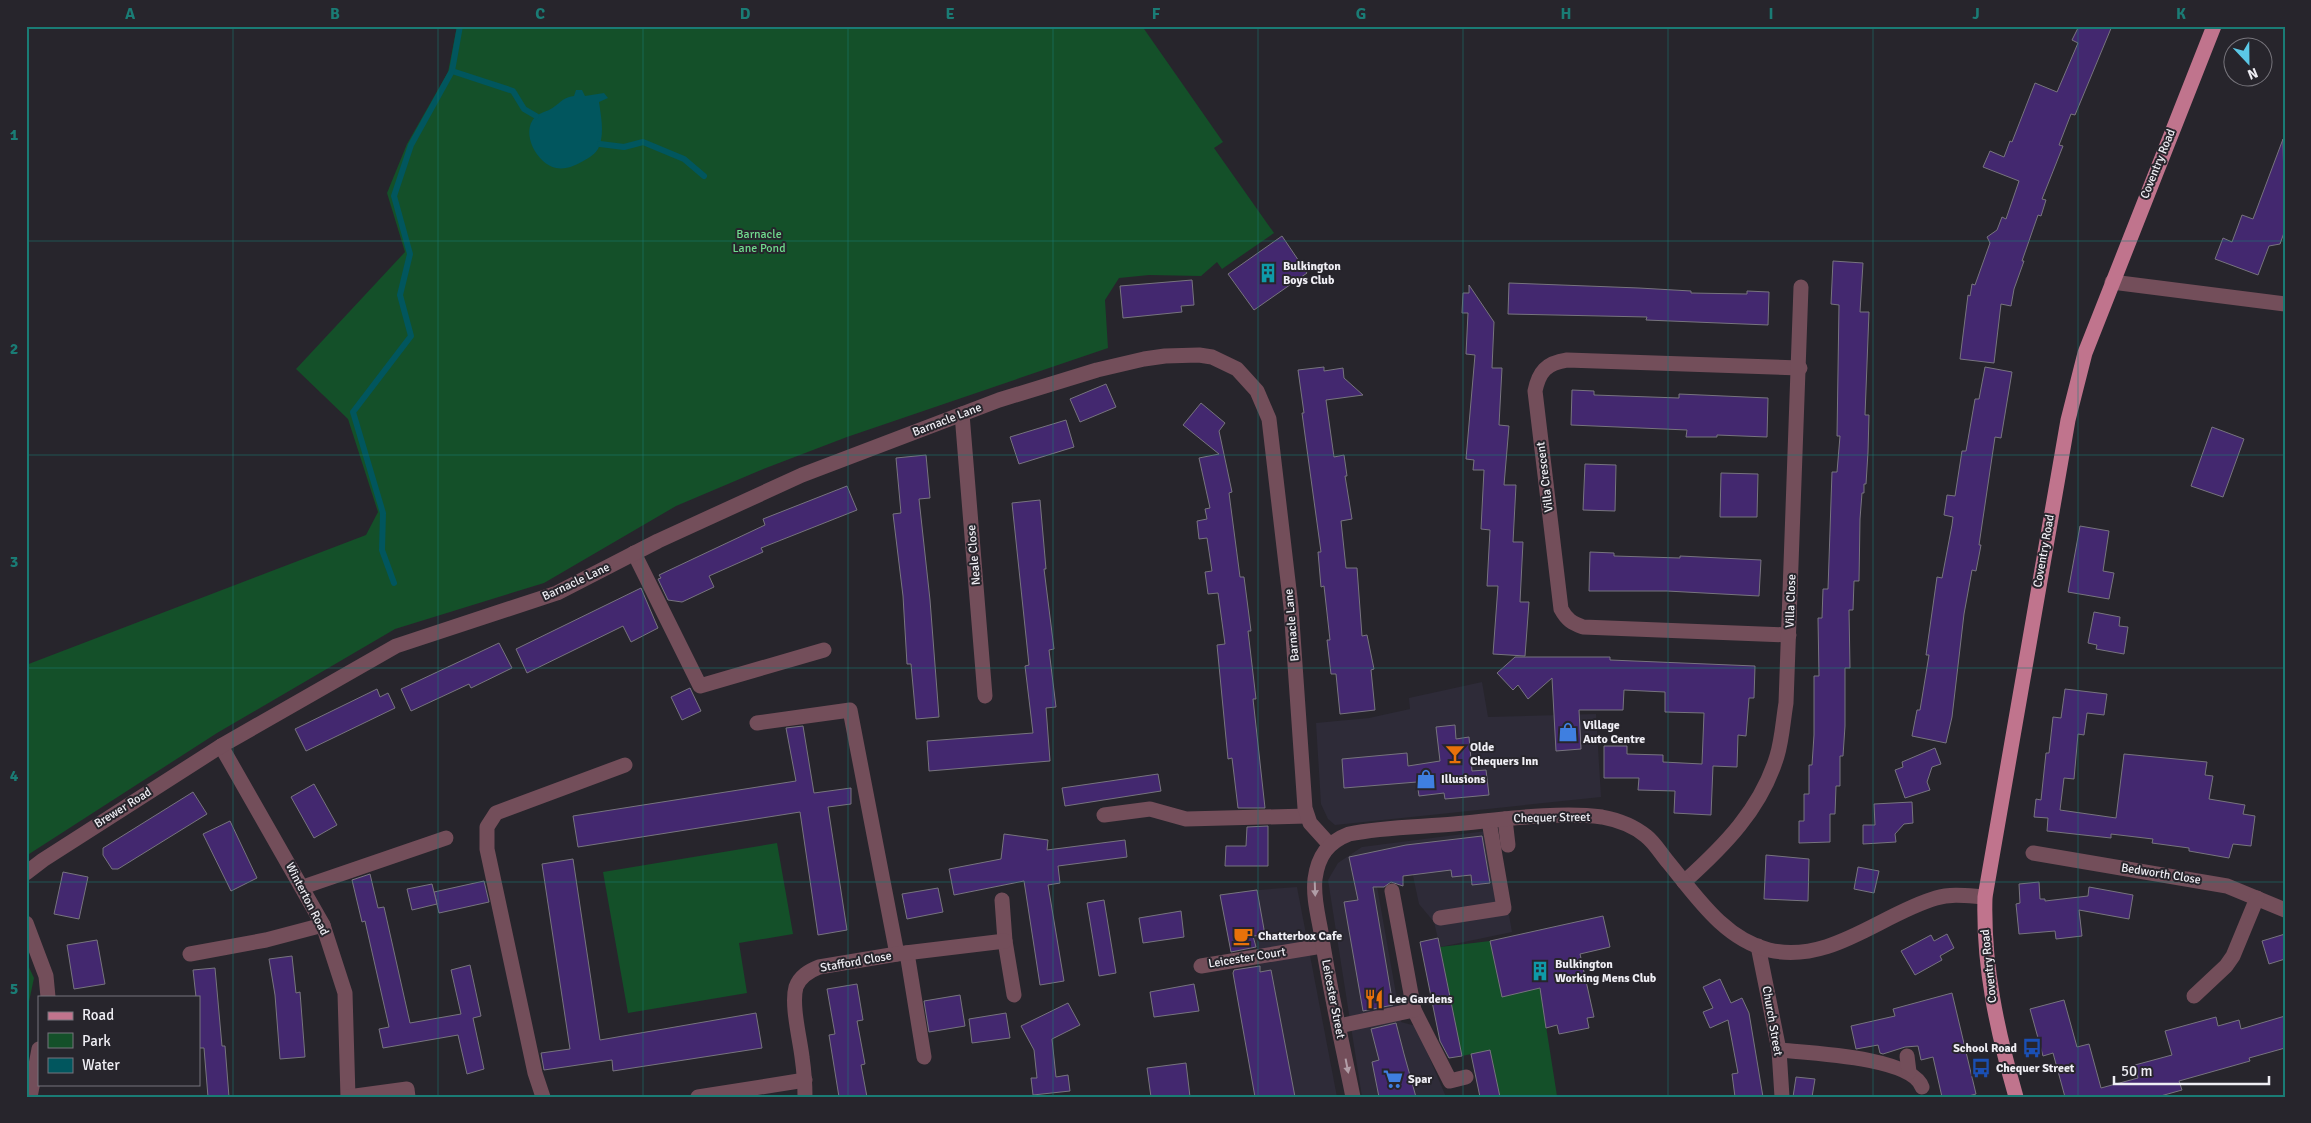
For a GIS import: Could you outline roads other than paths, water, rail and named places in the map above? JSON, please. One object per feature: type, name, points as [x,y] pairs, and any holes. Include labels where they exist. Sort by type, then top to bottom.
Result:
[{"type":"main road","name":"Coventry Road","points":[[2016,1097],[1999,1039],[1990,989],[1984,938],[1985,897],[2068,420],[2085,353],[2214,26]]},
{"type":"street","points":[[2112,282],[2285,304]]},
{"type":"street","name":"Villa Close","points":[[1684,882],[1720,850],[1739,828],[1767,783],[1777,756],[1783,726],[1789,635],[1800,368],[1801,287]]},
{"type":"street","name":"Barnacle Lane","points":[[222,746],[396,646],[558,593],[634,553],[802,475],[999,400],[1097,370],[1165,356],[1199,355],[1212,357],[1237,369],[1248,379],[1257,391],[1269,419],[1291,607],[1303,791],[1307,816],[1316,831],[1329,844]]},
{"type":"street","name":"Villa Crescent","points":[[1789,635],[1583,626],[1573,624],[1566,618],[1561,609],[1535,392],[1538,378],[1545,367],[1567,360],[1800,368]]},
{"type":"street","name":"Neale Close","points":[[962,414],[985,696]]},
{"type":"street","points":[[634,553],[700,686],[824,650]]},
{"type":"street","points":[[757,722],[850,710],[924,1057]]},
{"type":"street","name":"Brewer Road","points":[[26,873],[43,860],[222,746]]},
{"type":"street","name":"Winterton Road","points":[[222,746],[323,925],[345,993],[348,1097]]},
{"type":"street","points":[[543,1097],[535,1073],[490,859],[487,827],[496,813],[625,765]]},
{"type":"street","points":[[1104,815],[1150,809],[1186,819],[1307,816]]},
{"type":"street","name":"Chequer Street","points":[[1329,844],[1338,838],[1361,832],[1505,819],[1578,816],[1602,817],[1620,821],[1648,837],[1714,917],[1742,939],[1758,946],[1783,951],[1826,947],[1849,939],[1920,903],[1938,897],[1954,895],[1985,897]]},
{"type":"street","points":[[1505,819],[1508,845]]},
{"type":"street","points":[[1440,918],[1504,908],[1489,821]]},
{"type":"street","points":[[303,887],[446,838]]},
{"type":"street","name":"Leicester Street","points":[[1329,844],[1323,853],[1315,880],[1322,946],[1353,1097]]},
{"type":"street","name":"Bedworth Close","points":[[2033,853],[2198,879],[2227,886],[2285,910]]},
{"type":"street","points":[[1392,891],[1414,1010],[1450,1081],[1466,1077]]},
{"type":"street","points":[[2194,996],[2226,966],[2233,956],[2257,898]]},
{"type":"street","points":[[1002,900],[1004,941],[1014,995]]},
{"type":"street","points":[[26,924],[46,976],[48,996]]},
{"type":"street","points":[[190,954],[266,940],[323,925]]},
{"type":"street","name":"Stafford Close","points":[[805,1097],[805,1080],[795,998],[796,987],[808,972],[819,967],[1004,941]]},
{"type":"street","name":"Leicester Court","points":[[1201,966],[1322,946]]},
{"type":"street","name":"Church Street","points":[[1758,946],[1779,1050],[1782,1097]]},
{"type":"street","points":[[1339,1026],[1414,1010]]},
{"type":"street","points":[[1779,1050],[1851,1057],[1884,1064],[1909,1072],[1919,1079],[1922,1088]]},
{"type":"street","points":[[30,1097],[38,1054]]},
{"type":"street","points":[[1908,1056],[1909,1072]]},
{"type":"street","points":[[698,1097],[805,1080]]},
{"type":"street","points":[[348,1097],[407,1089],[408,1097]]},
{"type":"water","points":[[576,90],[582,90],[585,96],[604,93],[608,98],[599,102],[602,129],[600,144],[590,157],[582,162],[567,168],[556,168],[543,161],[537,154],[530,139],[529,131],[535,117],[566,98],[574,96]]},
{"type":"waterway","points":[[394,583],[382,550],[383,513],[353,412],[411,336],[400,295],[410,254],[394,196],[411,145],[452,71],[460,26]]},
{"type":"waterway","points":[[452,71],[513,91],[524,109],[536,116]]},
{"type":"waterway","points":[[600,144],[624,147],[643,142],[684,159],[704,176]]},
{"type":"place","name":"Bulkington Boys Club","points":[[1268,273]]},
{"type":"place","name":"Village Auto Centre","points":[[1568,732]]},
{"type":"place","name":"Olde Chequers Inn","points":[[1455,754]]},
{"type":"place","name":"Illusions","points":[[1426,779]]},
{"type":"place","name":"Chatterbox Cafe","points":[[1243,936]]},
{"type":"place","name":"Bulkington Working Mens Club","points":[[1540,971]]},
{"type":"place","name":"Lee Gardens","points":[[1374,999]]},
{"type":"place","name":"School Road","points":[[2032,1048]]},
{"type":"place","name":"Chequer Street","points":[[1981,1068]]},
{"type":"place","name":"Spar","points":[[1393,1079]]},
{"type":"park label","name":"Barnacle Lane Pond","points":[[759,241]]}]
